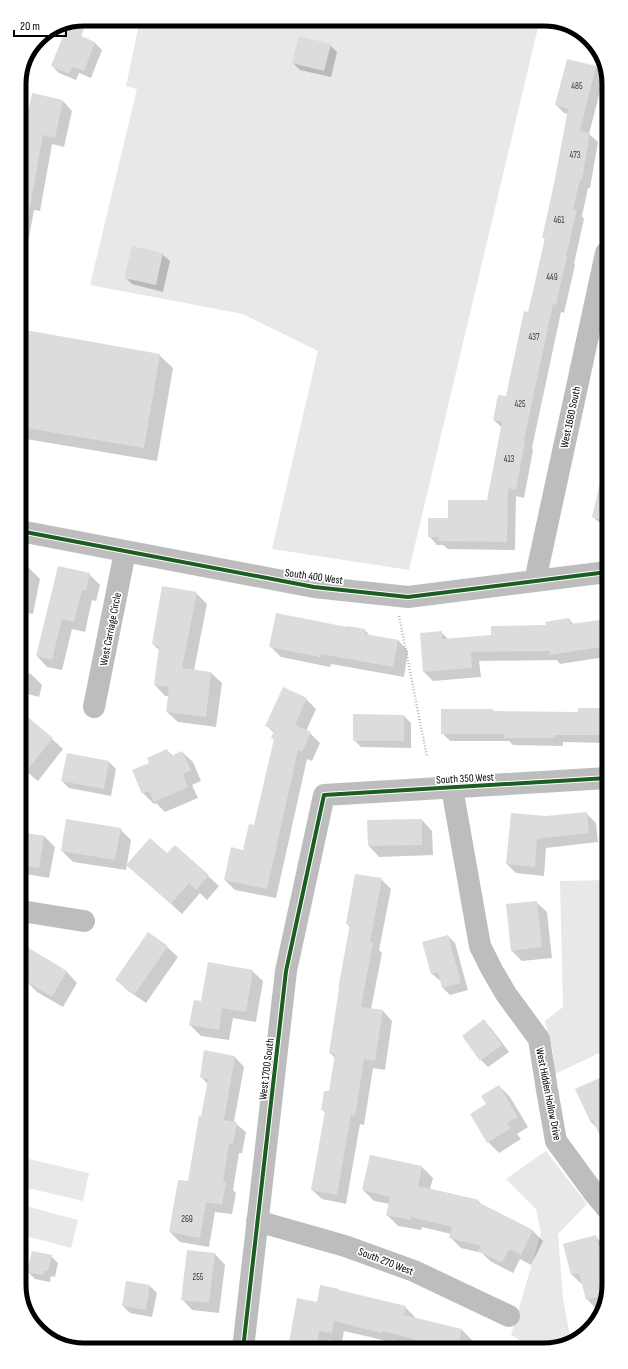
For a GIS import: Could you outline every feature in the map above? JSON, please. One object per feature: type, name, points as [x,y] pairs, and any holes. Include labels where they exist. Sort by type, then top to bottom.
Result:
[{"type":"street","name":"West 1680 South","points":[[534,581],[602,271]]},
{"type":"street","name":"South 400 West","points":[[26,532],[314,587],[408,597],[602,573]]},
{"type":"street","name":"West Carriage Circle","points":[[94,707],[125,552]]},
{"type":"street","name":"South 350 West","points":[[324,795],[602,778]]},
{"type":"street","name":"West Hidden Hollow Drive","points":[[452,788],[480,946],[506,994],[539,1039],[546,1090],[556,1141],[602,1203]]},
{"type":"street","name":"West 1700 South","points":[[244,1343],[286,971],[324,795]]},
{"type":"street","points":[[26,912],[84,921]]},
{"type":"street","name":"South 270 West","points":[[257,1220],[345,1246],[414,1271],[509,1316]]},
{"type":"path","points":[[398,609],[427,757]]},
{"type":"shaded area","points":[[139,26],[538,26],[409,570],[272,549],[318,351],[243,314],[90,285],[137,89],[126,86]]},
{"type":"shaded area","points":[[602,880],[602,1052],[555,1074],[553,1052],[545,1021],[563,1007],[560,881]]},
{"type":"shaded area","points":[[546,1151],[587,1204],[558,1234],[563,1298],[570,1337],[563,1340],[552,1343],[524,1343],[511,1335],[541,1233],[536,1209],[506,1179]]},
{"type":"shaded area","points":[[29,1159],[89,1173],[83,1201],[26,1188],[26,1173]]},
{"type":"shaded area","points":[[26,1206],[78,1220],[71,1248],[26,1236]]},
{"type":"building","points":[[77,26],[84,29],[81,36],[95,42],[84,71],[72,67],[69,74],[51,66],[66,29]]},
{"type":"building","points":[[299,36],[331,44],[324,71],[292,63]]},
{"type":"building","points":[[567,59],[596,66],[580,131],[590,133],[582,180],[580,180],[573,209],[577,210],[556,305],[553,304],[524,440],[516,490],[508,488],[507,542],[438,541],[439,537],[428,537],[428,518],[448,518],[448,500],[487,500],[502,422],[493,420],[498,395],[506,396],[524,311],[528,312],[545,238],[542,238],[568,109],[555,105]]},
{"type":"building","points":[[32,93],[63,100],[55,138],[43,135],[26,224],[26,112],[28,112]]},
{"type":"building","points":[[132,246],[163,253],[156,285],[124,278]]},
{"type":"building","points":[[26,330],[160,354],[144,448],[26,428]]},
{"type":"building","points":[[601,479],[602,479],[602,519],[592,517]]},
{"type":"building","points":[[58,566],[90,573],[86,591],[82,590],[74,622],[62,619],[52,660],[36,656]]},
{"type":"building","points":[[162,586],[197,592],[182,668],[211,672],[206,717],[166,712],[169,687],[154,685],[159,646],[152,644]]},
{"type":"building","points":[[276,613],[347,627],[365,629],[365,634],[398,640],[393,667],[321,654],[320,657],[269,647]]},
{"type":"building","points":[[569,618],[570,624],[602,620],[602,647],[550,655],[550,651],[471,652],[472,668],[423,672],[420,633],[442,631],[442,639],[491,635],[491,626],[546,625],[545,622]]},
{"type":"building","points":[[283,687],[307,698],[295,725],[311,732],[302,752],[298,750],[267,889],[224,880],[231,847],[243,850],[249,824],[254,825],[274,739],[271,738],[274,730],[265,726]]},
{"type":"building","points":[[578,708],[602,708],[602,735],[555,735],[555,738],[504,738],[504,734],[441,734],[441,709],[578,712]]},
{"type":"building","points":[[353,714],[404,715],[404,741],[353,741]]},
{"type":"building","points":[[29,718],[53,738],[26,772],[26,722]]},
{"type":"building","points":[[167,749],[171,756],[182,751],[191,770],[183,774],[188,787],[154,802],[149,791],[142,794],[132,770],[149,763],[147,758]]},
{"type":"building","points":[[67,753],[109,761],[104,789],[61,781]]},
{"type":"building","points":[[587,812],[589,833],[537,839],[535,867],[506,864],[511,813],[546,816]]},
{"type":"building","points":[[66,819],[121,828],[115,860],[61,851]]},
{"type":"building","points":[[422,819],[422,845],[368,846],[367,820]]},
{"type":"building","points":[[26,833],[44,836],[39,868],[26,866]]},
{"type":"building","points":[[150,838],[167,853],[175,845],[209,875],[196,890],[189,883],[171,904],[126,865]]},
{"type":"building","points":[[355,874],[382,878],[370,942],[373,943],[361,1007],[383,1010],[375,1061],[364,1059],[355,1116],[351,1115],[337,1195],[311,1190],[325,1111],[321,1110],[324,1091],[329,1091],[335,1054],[329,1053],[338,989],[350,924],[346,924]]},
{"type":"building","points":[[537,901],[542,947],[511,951],[506,904]]},
{"type":"building","points":[[148,932],[168,946],[135,994],[115,980]]},
{"type":"building","points":[[448,935],[461,983],[442,988],[438,972],[431,974],[422,942]]},
{"type":"building","points":[[26,946],[67,971],[52,997],[26,982],[29,975],[26,973]]},
{"type":"building","points":[[208,962],[253,970],[246,1012],[222,1008],[219,1030],[189,1025],[194,1000],[201,1001]]},
{"type":"building","points":[[484,1019],[502,1045],[480,1061],[462,1036]]},
{"type":"building","points":[[204,1050],[235,1056],[224,1120],[237,1122],[233,1144],[229,1144],[223,1182],[226,1182],[222,1205],[206,1202],[200,1238],[169,1232],[178,1180],[188,1181],[199,1116],[201,1116],[208,1079],[200,1077]]},
{"type":"building","points":[[602,1077],[602,1141],[593,1120],[590,1121],[575,1089]]},
{"type":"building","points":[[499,1085],[518,1117],[507,1123],[511,1128],[487,1143],[470,1114],[486,1104],[481,1096]]},
{"type":"building","points":[[370,1155],[422,1166],[418,1186],[479,1200],[478,1202],[533,1230],[521,1255],[509,1249],[502,1263],[478,1251],[481,1246],[449,1238],[452,1227],[411,1217],[411,1220],[386,1215],[390,1197],[362,1190]]},
{"type":"building","points":[[596,1235],[602,1259],[601,1296],[586,1300],[579,1273],[571,1275],[563,1244]]},
{"type":"building","points":[[187,1250],[215,1253],[209,1303],[181,1300]]},
{"type":"building","points":[[32,1251],[52,1255],[48,1271],[44,1270],[43,1275],[27,1272]]},
{"type":"building","points":[[126,1281],[150,1285],[146,1310],[122,1306]]},
{"type":"building","points":[[320,1285],[406,1306],[404,1315],[462,1329],[459,1343],[414,1343],[415,1339],[382,1331],[381,1333],[334,1321],[332,1333],[319,1331],[318,1343],[289,1343],[297,1298],[317,1302]]},
{"type":"cycle path","points":[[26,532],[314,587],[408,597],[602,573]]},
{"type":"cycle path","points":[[244,1343],[286,971],[324,795],[602,778]]}]
